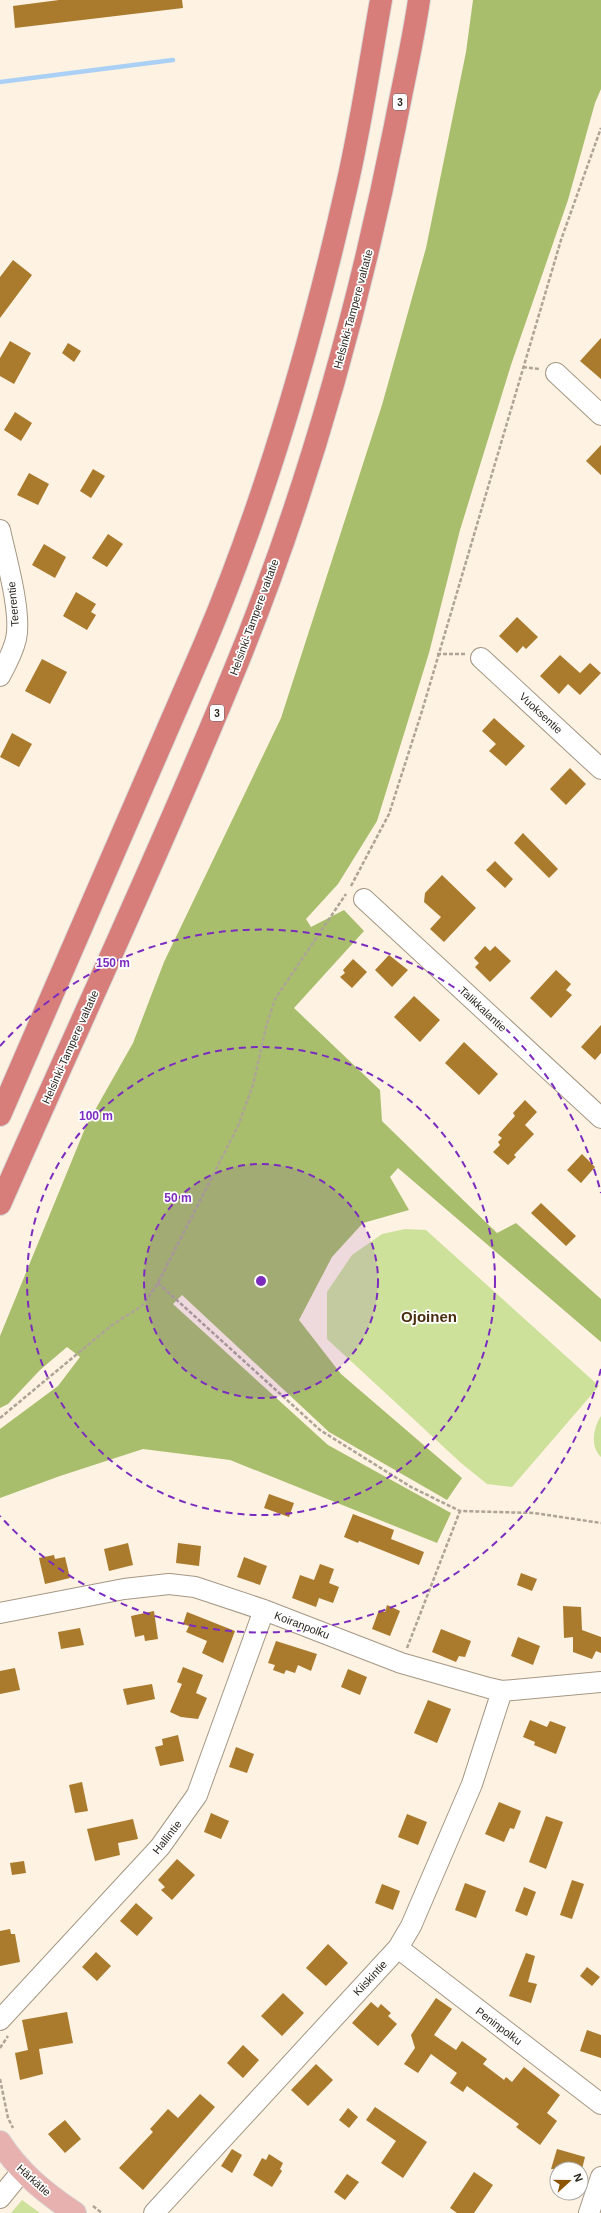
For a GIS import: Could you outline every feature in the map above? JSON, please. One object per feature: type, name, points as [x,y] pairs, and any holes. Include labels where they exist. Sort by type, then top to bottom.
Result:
[{"type":"highway","points":[[0,1115],[204,643],[238,560],[274,451],[323,288],[348,183],[381,0]]},
{"type":"highway","name":"Helsinki-Tampere valtatie","points":[[0,1204],[142,886],[229,685],[293,511],[335,376],[365,262],[381,196],[419,0]]},
{"type":"main road","name":"Härkätie","points":[[7,2137],[22,2171],[82,2208]]},
{"type":"street","points":[[556,373],[601,415]]},
{"type":"street","name":"Teerentie","points":[[0,531],[11,578],[15,610],[16,638],[0,676]]},
{"type":"street","name":"Vuoksentie","points":[[481,658],[601,769]]},
{"type":"street","name":"Talikkalantie","points":[[364,899],[601,1118]]},
{"type":"street","name":"Koiranpolku","points":[[0,1613],[116,1590],[169,1584],[195,1587],[264,1610],[401,1663],[502,1691],[601,1682]]},
{"type":"street","name":"Hallintie","points":[[0,2020],[160,1847],[197,1795],[264,1610]]},
{"type":"street","name":"Kiiskintie","points":[[154,2213],[398,1948],[411,1926],[472,1784],[502,1691]]},
{"type":"street","name":"Peninpolku","points":[[398,1948],[601,2104]]},
{"type":"street","points":[[0,2198],[22,2171]]},
{"type":"street","points":[[589,2213],[601,2176]]},
{"type":"path","points":[[0,1418],[112,1325],[142,1306],[158,1283],[238,1126],[254,1085],[266,1027],[275,999],[351,887],[389,814],[422,711],[437,654],[561,240],[601,128]]},
{"type":"path","points":[[437,654],[460,653],[481,658]]},
{"type":"path","points":[[158,1283],[320,1430],[411,1487],[460,1511],[534,1513],[601,1523]]},
{"type":"path","points":[[401,1663],[460,1511]]},
{"type":"path","points":[[0,2079],[8,2118],[7,2137]]},
{"type":"path","points":[[82,2208],[102,2213]]},
{"type":"green space","points":[[473,0],[601,0],[601,89],[595,103],[568,200],[511,365],[460,530],[429,653],[377,821],[338,884],[306,919],[311,927],[344,910],[364,931],[294,1008],[380,1090],[382,1121],[497,1233],[516,1223],[601,1299],[601,1342],[398,1168],[390,1177],[409,1210],[363,1223],[332,1257],[299,1320],[341,1374],[462,1478],[447,1500],[329,1432],[182,1295],[173,1304],[328,1445],[451,1513],[437,1543],[230,1460],[143,1449],[60,1476],[0,1498],[0,1429],[58,1386],[80,1357],[67,1347],[40,1370],[8,1404],[0,1408],[0,1336],[86,1126],[133,1043],[164,962],[281,718],[382,405],[426,248],[466,52]]},
{"type":"green space","points":[[405,1229],[426,1230],[599,1386],[512,1487],[487,1484],[461,1463],[327,1339],[327,1292],[352,1255],[382,1234]]},
{"type":"green space","points":[[601,1416],[601,1457],[595,1448],[594,1437],[596,1426]]},
{"type":"green space","points":[[22,2200],[40,2213],[11,2213]]},
{"type":"building","points":[[59,0],[182,0],[183,8],[15,28],[13,6]]},
{"type":"building","points":[[13,260],[32,275],[0,318],[0,277]]},
{"type":"building","points":[[601,338],[601,379],[580,361]]},
{"type":"building","points":[[10,341],[31,353],[14,384],[0,376],[0,358]]},
{"type":"building","points":[[68,343],[81,351],[74,362],[62,353]]},
{"type":"building","points":[[15,412],[32,423],[21,441],[4,430]]},
{"type":"building","points":[[601,445],[601,475],[586,461]]},
{"type":"building","points":[[93,469],[105,476],[91,498],[80,491]]},
{"type":"building","points":[[29,473],[49,484],[38,505],[17,495]]},
{"type":"building","points":[[108,534],[123,544],[107,567],[92,558]]},
{"type":"building","points":[[44,544],[66,557],[55,578],[32,565]]},
{"type":"building","points":[[76,592],[96,604],[91,612],[96,615],[87,630],[63,616]]},
{"type":"building","points":[[517,617],[538,637],[526,649],[523,646],[517,653],[499,636]]},
{"type":"building","points":[[560,655],[580,673],[590,663],[601,673],[580,695],[568,684],[559,694],[540,676]]},
{"type":"building","points":[[42,659],[67,672],[50,704],[25,691]]},
{"type":"building","points":[[494,718],[525,746],[506,766],[489,751],[496,744],[482,731]]},
{"type":"building","points":[[12,733],[32,744],[19,767],[0,757]]},
{"type":"building","points":[[570,768],[586,784],[566,805],[550,789]]},
{"type":"building","points":[[523,833],[558,869],[549,878],[514,843]]},
{"type":"building","points":[[495,861],[513,879],[505,888],[486,870]]},
{"type":"building","points":[[442,875],[476,908],[444,942],[430,929],[441,917],[424,902],[425,893]]},
{"type":"building","points":[[485,946],[490,951],[495,946],[511,961],[490,982],[475,967],[479,963],[474,958]]},
{"type":"building","points":[[389,955],[408,970],[392,987],[375,970]]},
{"type":"building","points":[[353,959],[367,972],[352,988],[340,977],[345,973],[343,970]]},
{"type":"building","points":[[556,970],[571,984],[566,990],[572,995],[551,1018],[530,998]]},
{"type":"building","points":[[414,996],[440,1020],[420,1042],[394,1017]]},
{"type":"building","points":[[601,1025],[601,1053],[595,1060],[581,1047]]},
{"type":"building","points":[[464,1042],[498,1074],[479,1095],[445,1063]]},
{"type":"building","points":[[525,1100],[537,1112],[525,1125],[534,1134],[514,1155],[516,1157],[508,1165],[493,1152],[500,1145],[498,1142],[502,1138],[498,1135],[515,1116],[513,1113]]},
{"type":"building","points":[[582,1154],[595,1167],[581,1183],[567,1170]]},
{"type":"building","points":[[541,1203],[576,1236],[566,1246],[531,1213]]},
{"type":"building","points":[[269,1494],[294,1503],[289,1517],[264,1508]]},
{"type":"building","points":[[353,1514],[394,1530],[391,1539],[424,1552],[419,1565],[359,1541],[358,1543],[344,1537]]},
{"type":"building","points":[[128,1543],[133,1565],[109,1571],[104,1549]]},
{"type":"building","points":[[178,1543],[201,1546],[199,1566],[176,1563]]},
{"type":"building","points":[[54,1555],[55,1559],[65,1557],[70,1578],[45,1584],[39,1558]]},
{"type":"building","points":[[244,1557],[267,1566],[260,1585],[237,1577]]},
{"type":"building","points":[[320,1564],[334,1569],[329,1583],[339,1587],[333,1603],[319,1598],[316,1607],[292,1598],[300,1575],[314,1580]]},
{"type":"building","points":[[521,1573],[537,1579],[532,1591],[517,1585]]},
{"type":"building","points":[[387,1605],[400,1611],[390,1636],[372,1629],[379,1610],[385,1612]]},
{"type":"building","points":[[563,1606],[581,1607],[582,1630],[601,1637],[601,1653],[596,1651],[592,1659],[573,1652],[573,1637],[564,1638]]},
{"type":"building","points":[[154,1611],[158,1639],[145,1641],[144,1635],[135,1637],[131,1616]]},
{"type":"building","points":[[187,1612],[235,1631],[223,1663],[202,1653],[207,1641],[186,1632],[189,1626],[183,1624]]},
{"type":"building","points":[[80,1628],[84,1645],[61,1649],[58,1632]]},
{"type":"building","points":[[441,1629],[471,1641],[465,1657],[459,1656],[456,1662],[432,1652]]},
{"type":"building","points":[[518,1637],[540,1646],[533,1665],[511,1656]]},
{"type":"building","points":[[276,1641],[317,1654],[311,1671],[298,1665],[295,1673],[286,1670],[284,1674],[273,1670],[275,1665],[268,1663]]},
{"type":"building","points":[[183,1667],[203,1675],[196,1693],[207,1698],[198,1719],[181,1717],[170,1712],[182,1684],[177,1682]]},
{"type":"building","points":[[15,1668],[20,1690],[0,1694],[0,1671]]},
{"type":"building","points":[[348,1669],[367,1677],[360,1695],[341,1687]]},
{"type":"building","points":[[152,1684],[155,1699],[127,1705],[123,1689]]},
{"type":"building","points":[[428,1700],[451,1709],[437,1743],[414,1733]]},
{"type":"building","points":[[530,1720],[547,1727],[550,1721],[566,1727],[556,1754],[534,1745],[535,1742],[523,1737]]},
{"type":"building","points":[[178,1735],[184,1761],[160,1766],[155,1747],[163,1745],[162,1739]]},
{"type":"building","points":[[236,1747],[254,1754],[247,1773],[229,1767]]},
{"type":"building","points":[[82,1782],[88,1811],[75,1813],[69,1785]]},
{"type":"building","points":[[499,1802],[521,1811],[514,1829],[510,1828],[504,1842],[485,1834]]},
{"type":"building","points":[[211,1813],[229,1821],[221,1839],[204,1832]]},
{"type":"building","points":[[407,1814],[427,1822],[418,1845],[398,1837]]},
{"type":"building","points":[[546,1816],[563,1822],[546,1869],[529,1862]]},
{"type":"building","points":[[133,1819],[138,1839],[118,1843],[120,1855],[95,1861],[87,1829]]},
{"type":"building","points":[[177,1859],[195,1875],[172,1900],[161,1890],[165,1887],[158,1880]]},
{"type":"building","points":[[24,1861],[26,1873],[12,1875],[10,1863]]},
{"type":"building","points":[[572,1880],[584,1884],[572,1919],[560,1915]]},
{"type":"building","points":[[465,1883],[486,1891],[476,1918],[455,1910]]},
{"type":"building","points":[[382,1884],[400,1891],[393,1910],[375,1903]]},
{"type":"building","points":[[524,1887],[536,1892],[527,1916],[515,1911]]},
{"type":"building","points":[[136,1903],[153,1918],[137,1936],[120,1921]]},
{"type":"building","points":[[10,1929],[11,1934],[15,1934],[20,1962],[0,1966],[0,1931]]},
{"type":"building","points":[[328,1944],[348,1963],[326,1986],[306,1968]]},
{"type":"building","points":[[96,1952],[111,1966],[97,1981],[82,1967]]},
{"type":"building","points":[[526,1953],[535,1956],[528,1982],[537,1984],[531,2003],[509,1996]]},
{"type":"building","points":[[587,1967],[600,1977],[592,1986],[580,1976]]},
{"type":"building","points":[[283,1993],[304,2013],[282,2036],[261,2016]]},
{"type":"building","points":[[436,1998],[452,2009],[434,2035],[456,2050],[462,2041],[487,2059],[483,2064],[504,2080],[506,2077],[512,2082],[524,2067],[560,2095],[547,2113],[557,2121],[540,2145],[516,2127],[519,2124],[467,2086],[463,2092],[450,2083],[457,2073],[431,2054],[418,2073],[404,2064],[415,2048],[411,2035]]},
{"type":"building","points":[[371,2002],[378,2008],[381,2004],[391,2013],[388,2016],[397,2024],[378,2046],[352,2023]]},
{"type":"building","points":[[67,2012],[73,2043],[39,2049],[43,2074],[20,2080],[15,2053],[28,2050],[22,2020]]},
{"type":"building","points":[[587,2030],[601,2035],[601,2058],[580,2051]]},
{"type":"building","points":[[243,2045],[259,2060],[243,2078],[227,2063]]},
{"type":"building","points":[[316,2064],[333,2080],[308,2106],[291,2090]]},
{"type":"building","points":[[200,2094],[215,2107],[143,2190],[119,2168],[153,2132],[150,2129],[168,2109],[178,2118]]},
{"type":"building","points":[[375,2107],[427,2142],[403,2178],[381,2163],[396,2141],[366,2120]]},
{"type":"building","points":[[348,2108],[358,2117],[349,2128],[339,2120]]},
{"type":"building","points":[[65,2120],[81,2139],[65,2153],[48,2134]]},
{"type":"building","points":[[232,2149],[242,2155],[232,2173],[221,2166]]},
{"type":"building","points":[[557,2149],[585,2157],[584,2161],[553,2161]]},
{"type":"building","points":[[269,2154],[283,2163],[280,2169],[282,2171],[272,2187],[253,2175],[262,2158],[266,2160]]},
{"type":"building","points":[[474,2172],[493,2185],[474,2213],[457,2213],[450,2208]]},
{"type":"building","points":[[347,2174],[359,2182],[345,2200],[334,2192]]},
{"type":"waterway","points":[[0,82],[173,60]]},
{"type":"district","name":"Ojoinen","points":[[429,1317]]}]
